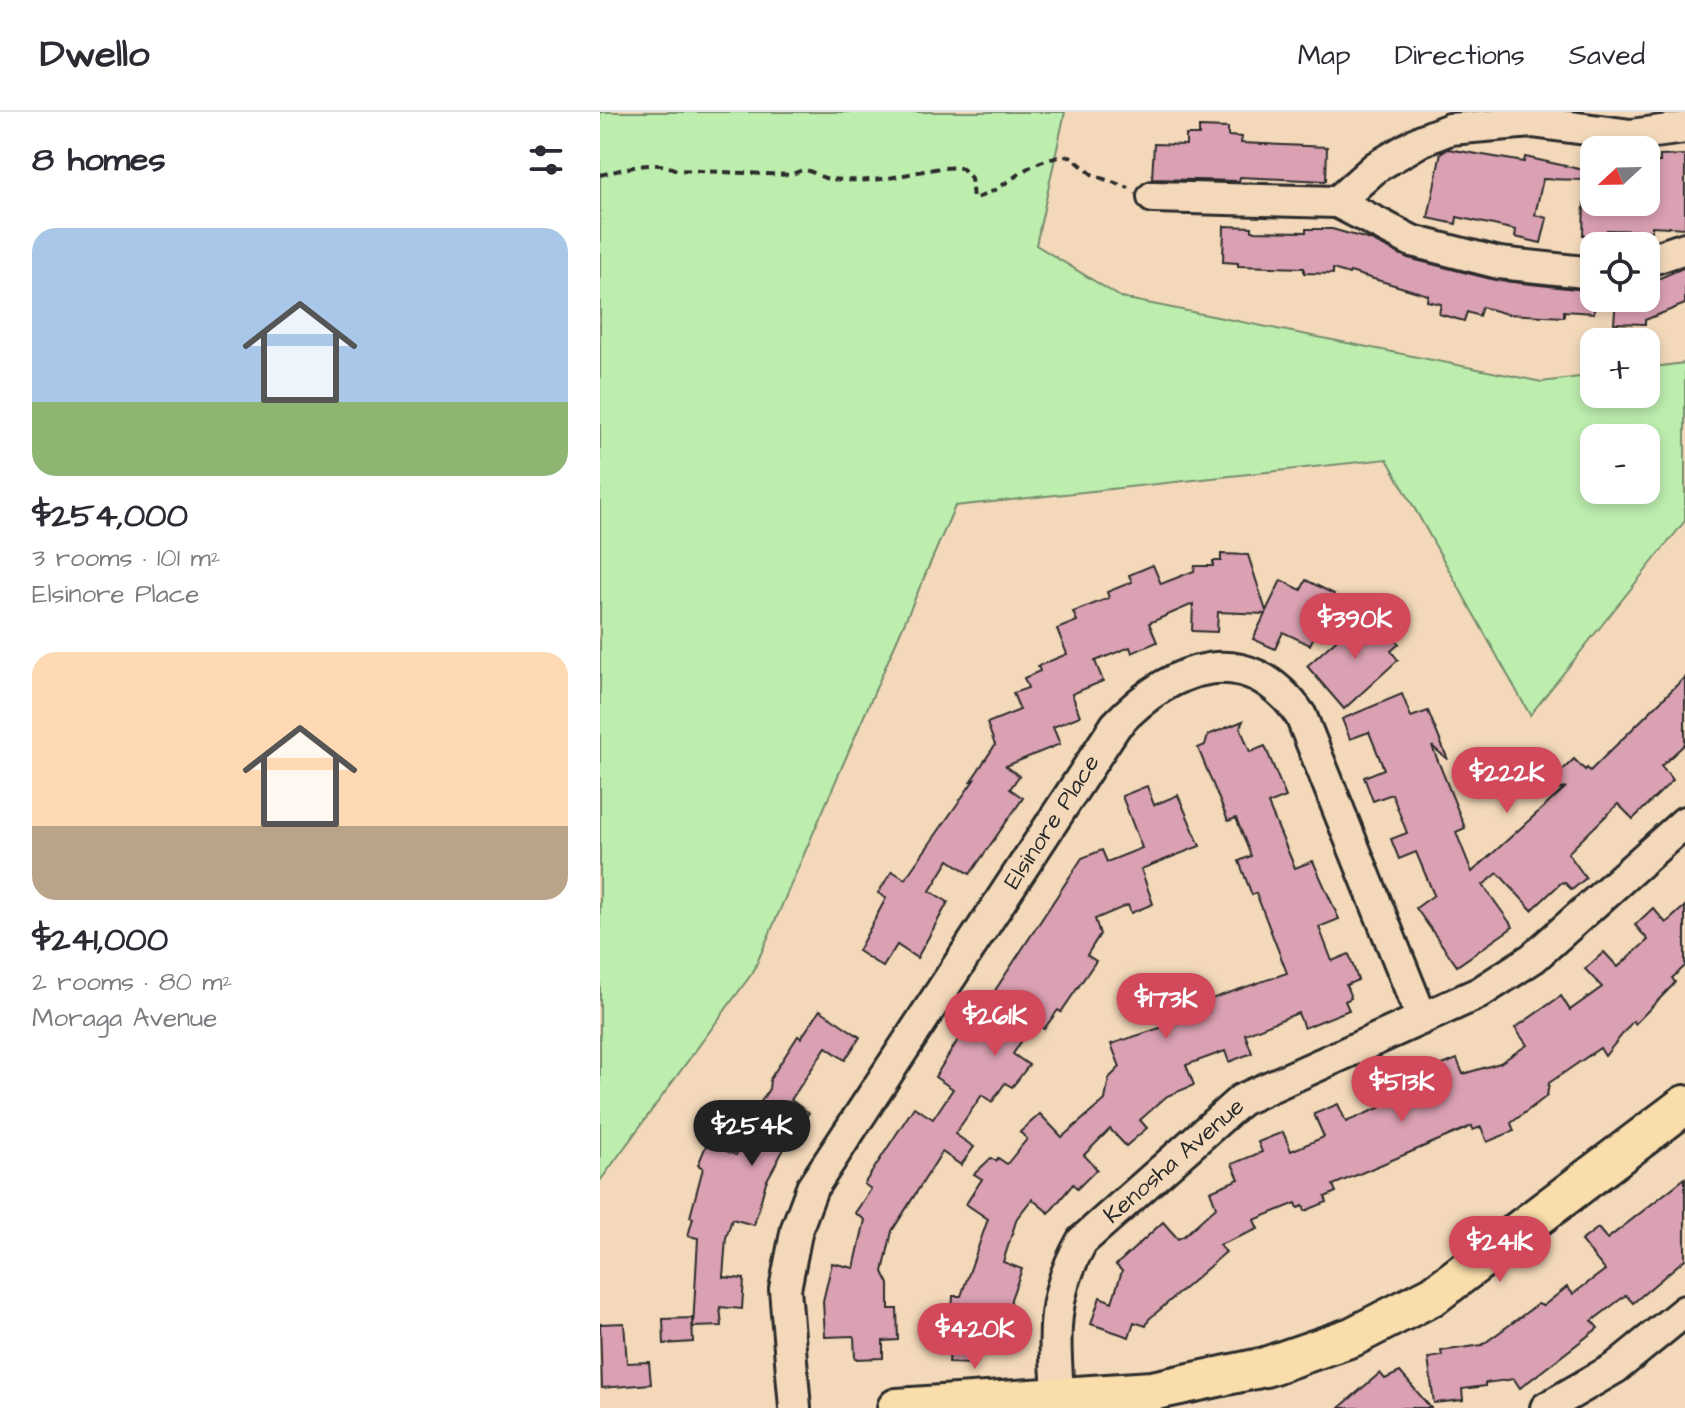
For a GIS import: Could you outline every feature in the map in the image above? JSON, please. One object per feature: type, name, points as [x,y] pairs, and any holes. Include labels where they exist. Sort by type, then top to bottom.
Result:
[{"type":"main road","points":[[897,1408],[1059,1402],[1152,1391],[1265,1367],[1352,1337],[1434,1295],[1685,1105]]},
{"type":"street","points":[[1337,202],[1376,167],[1422,140],[1450,129],[1532,122],[1631,135],[1685,128]]},
{"type":"street","points":[[1153,197],[1337,202],[1412,241],[1499,263],[1580,272]]},
{"type":"street","points":[[1660,256],[1685,248]]},
{"type":"street","name":"Elsinore Place","points":[[795,1408],[785,1289],[797,1228],[812,1188],[1116,725],[1137,703],[1171,679],[1228,666],[1262,677],[1290,700],[1301,716],[1421,1016]]},
{"type":"street","name":"Kenosha Avenue","points":[[1059,1402],[1053,1330],[1065,1272],[1082,1241],[1241,1100],[1421,1016],[1479,993],[1533,958],[1685,822]]},
{"type":"street","points":[[1546,1408],[1615,1368],[1685,1311]]},
{"type":"path","points":[[600,175],[636,167],[669,166],[676,170],[791,175],[799,170],[814,171],[826,178],[869,180],[921,171],[935,172],[947,166],[962,168],[971,178],[973,199],[989,194],[1031,164],[1050,157],[1070,156],[1093,175],[1153,197]]},
{"type":"green space","points":[[600,112],[1065,112],[1036,245],[1122,298],[1542,382],[1580,377],[1580,408],[1660,408],[1660,366],[1685,363],[1685,521],[1530,715],[1387,459],[955,506],[753,972],[600,1181]]},
{"type":"building","points":[[1199,127],[1228,128],[1228,136],[1242,137],[1241,143],[1327,147],[1326,181],[1240,177],[1239,181],[1152,179],[1154,144],[1186,145],[1186,135],[1199,135]]},
{"type":"building","points":[[1448,149],[1524,162],[1525,157],[1580,169],[1580,180],[1543,179],[1535,215],[1547,218],[1541,243],[1515,237],[1516,230],[1457,217],[1456,224],[1428,218],[1441,152]]},
{"type":"building","points":[[1685,155],[1685,228],[1652,226],[1652,231],[1583,232],[1584,216],[1660,216],[1660,156]]},
{"type":"building","points":[[1224,226],[1252,227],[1252,231],[1332,229],[1371,240],[1408,258],[1495,280],[1580,289],[1580,312],[1594,313],[1564,311],[1564,317],[1507,314],[1482,307],[1479,316],[1467,312],[1464,321],[1439,314],[1441,304],[1427,301],[1428,295],[1350,272],[1333,269],[1333,274],[1304,273],[1304,268],[1238,266],[1238,263],[1223,262]]},
{"type":"building","points":[[1685,267],[1685,304],[1645,320],[1645,324],[1614,323],[1615,312],[1660,312],[1660,278]]},
{"type":"building","points":[[1221,554],[1248,555],[1266,611],[1281,580],[1301,590],[1306,580],[1334,594],[1310,645],[1283,632],[1275,649],[1253,639],[1265,614],[1218,612],[1217,632],[1192,631],[1193,604],[1149,623],[1157,642],[1132,653],[1130,647],[1095,661],[1103,681],[1072,694],[1080,716],[1053,727],[1060,744],[1006,766],[1019,776],[1010,789],[1023,798],[970,874],[949,860],[930,891],[948,902],[917,958],[897,945],[883,967],[858,951],[886,898],[878,893],[892,871],[905,879],[995,745],[987,723],[1020,710],[1013,693],[1028,688],[1024,678],[1040,671],[1038,666],[1067,654],[1057,629],[1077,621],[1073,612],[1109,598],[1107,592],[1132,582],[1129,575],[1153,565],[1161,584],[1194,571],[1195,566],[1213,566],[1213,561],[1221,561]]},
{"type":"building","points":[[1364,615],[1380,633],[1385,628],[1399,644],[1391,651],[1398,660],[1344,709],[1307,666]]},
{"type":"building","points":[[1685,677],[1685,744],[1661,766],[1673,780],[1633,819],[1618,804],[1568,853],[1586,878],[1572,890],[1564,882],[1561,883],[1532,910],[1498,873],[1483,885],[1513,927],[1457,966],[1416,908],[1434,895],[1416,852],[1399,859],[1391,839],[1407,833],[1392,794],[1373,801],[1364,777],[1384,769],[1369,732],[1350,739],[1342,719],[1402,694],[1411,717],[1428,711],[1448,760],[1432,746],[1465,828],[1456,832],[1472,872],[1566,787],[1532,800],[1574,759],[1590,771]]},
{"type":"building","points":[[1243,721],[1240,727],[1250,752],[1265,746],[1286,797],[1268,804],[1295,868],[1313,861],[1339,919],[1319,927],[1332,961],[1349,954],[1358,980],[1346,985],[1351,998],[1345,1001],[1349,1010],[1304,1028],[1298,1013],[1245,1034],[1252,1053],[1229,1062],[1225,1051],[1186,1065],[1194,1085],[1167,1096],[1140,1120],[1147,1128],[1126,1146],[1110,1129],[1084,1155],[1097,1169],[1077,1189],[1073,1184],[1049,1213],[1032,1199],[1017,1218],[1003,1262],[1022,1269],[1011,1299],[1009,1342],[977,1343],[976,1364],[949,1363],[953,1296],[961,1296],[988,1219],[966,1204],[982,1179],[974,1174],[991,1158],[996,1161],[998,1158],[1007,1164],[1027,1139],[1020,1132],[1040,1114],[1062,1137],[1105,1100],[1109,1078],[1120,1067],[1111,1044],[1209,1012],[1205,1001],[1287,973],[1256,893],[1252,895],[1239,861],[1251,856],[1236,818],[1228,821],[1198,748],[1205,745],[1208,735]]},
{"type":"building","points":[[1147,786],[1154,805],[1178,795],[1200,846],[1141,869],[1153,904],[1131,913],[1128,905],[1095,919],[1100,934],[1087,955],[1096,961],[1061,1012],[1058,1010],[1044,1029],[1034,1022],[1013,1054],[1029,1065],[1012,1087],[1005,1083],[992,1102],[982,1095],[955,1134],[974,1147],[961,1165],[942,1152],[892,1231],[883,1272],[889,1284],[889,1309],[897,1309],[898,1340],[883,1341],[883,1358],[855,1359],[854,1336],[825,1337],[823,1301],[832,1263],[854,1268],[865,1220],[855,1213],[871,1189],[864,1184],[914,1107],[933,1119],[953,1089],[935,1077],[969,1024],[983,1033],[1003,1003],[992,995],[1082,858],[1102,850],[1107,862],[1142,848],[1122,796]]},
{"type":"building","points":[[1685,906],[1685,966],[1672,978],[1675,982],[1672,986],[1635,1024],[1633,1021],[1605,1056],[1600,1048],[1549,1083],[1547,1096],[1511,1123],[1514,1131],[1487,1142],[1481,1127],[1473,1130],[1472,1126],[1333,1185],[1336,1192],[1325,1197],[1327,1202],[1305,1211],[1303,1206],[1298,1208],[1296,1203],[1254,1220],[1258,1229],[1219,1245],[1226,1252],[1149,1319],[1146,1326],[1134,1322],[1129,1337],[1091,1324],[1100,1297],[1112,1302],[1122,1271],[1116,1265],[1163,1222],[1178,1239],[1184,1236],[1216,1207],[1210,1191],[1239,1179],[1232,1164],[1262,1152],[1258,1142],[1283,1132],[1291,1151],[1324,1137],[1314,1114],[1338,1104],[1346,1122],[1381,1107],[1375,1091],[1395,1083],[1402,1100],[1437,1087],[1430,1070],[1457,1059],[1463,1074],[1500,1063],[1527,1045],[1515,1028],[1561,996],[1570,1010],[1602,987],[1585,969],[1604,952],[1618,967],[1648,940],[1635,925],[1653,908],[1666,923]]},
{"type":"building","points":[[820,1010],[860,1037],[845,1060],[826,1047],[791,1100],[809,1113],[791,1136],[766,1182],[754,1225],[732,1219],[726,1238],[723,1277],[744,1279],[742,1309],[720,1307],[722,1326],[693,1327],[698,1238],[688,1236],[703,1168],[698,1165],[707,1143],[736,1155],[758,1113],[755,1111],[769,1089],[770,1079],[798,1036],[801,1038]]},
{"type":"building","points":[[1685,1178],[1685,1259],[1633,1303],[1626,1295],[1592,1321],[1598,1328],[1520,1388],[1514,1379],[1485,1383],[1485,1386],[1462,1389],[1463,1400],[1434,1403],[1428,1358],[1442,1356],[1441,1351],[1482,1345],[1567,1287],[1573,1294],[1605,1270],[1581,1241],[1598,1228],[1607,1239]]},
{"type":"building","points":[[692,1318],[693,1342],[664,1344],[663,1319]]},
{"type":"building","points":[[624,1323],[627,1363],[649,1362],[651,1384],[602,1388],[600,1324]]},
{"type":"building","points":[[1400,1372],[1431,1408],[1339,1408],[1380,1373],[1385,1379]]}]
